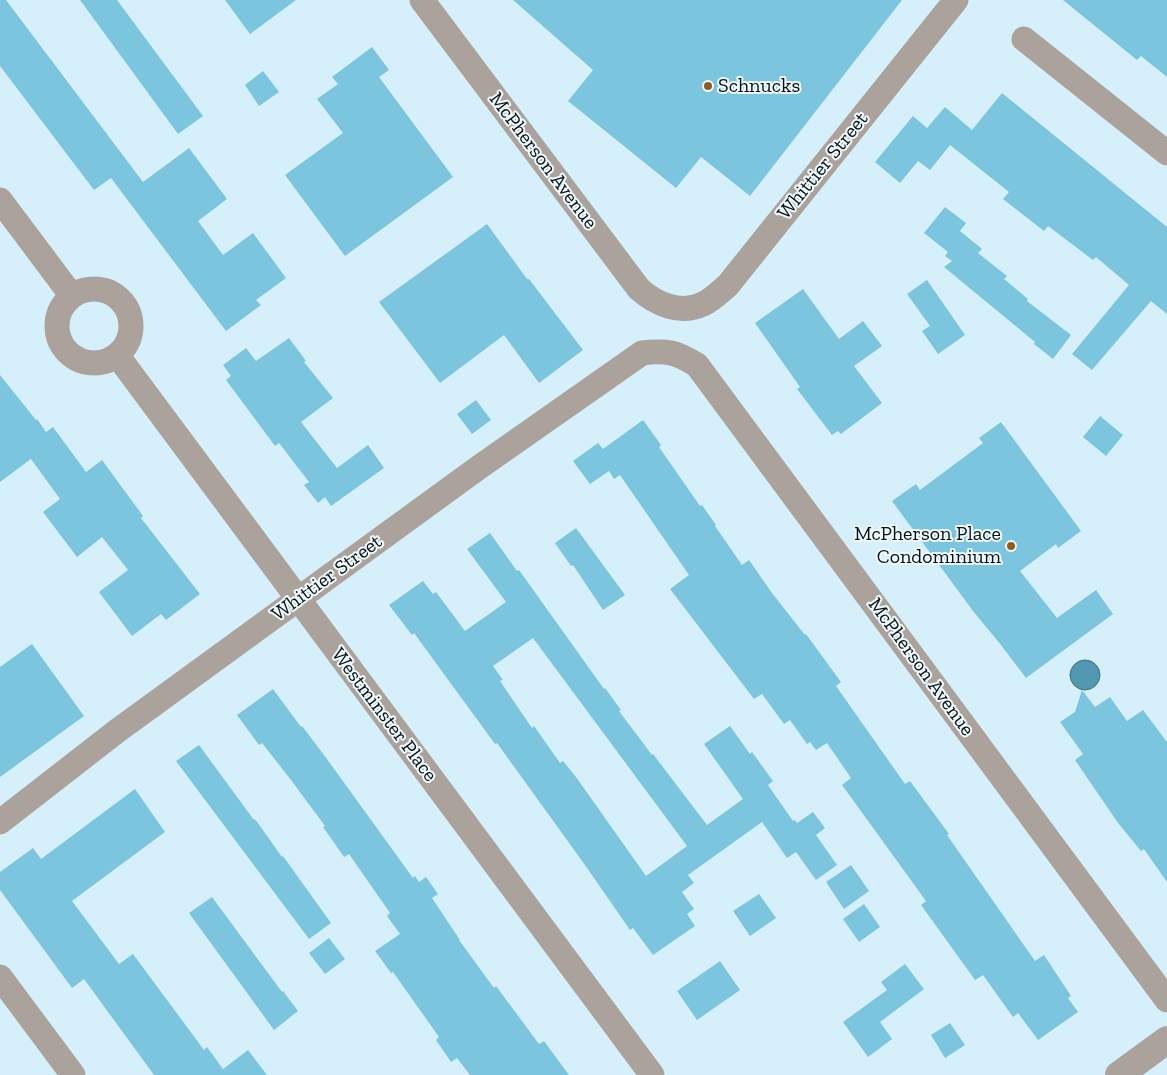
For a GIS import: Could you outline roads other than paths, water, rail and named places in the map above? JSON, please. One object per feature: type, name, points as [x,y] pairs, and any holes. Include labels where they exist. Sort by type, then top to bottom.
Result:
[{"type":"street","name":"McPherson Avenue","points":[[422,0],[639,289],[652,300],[674,308]]},
{"type":"street","name":"Whittier Street","points":[[674,308],[693,307],[703,304],[728,285],[956,0]]},
{"type":"street","points":[[1024,39],[1167,153]]},
{"type":"street","points":[[0,200],[72,296]]},
{"type":"street","points":[[88,290],[100,290],[111,294],[121,301],[129,312],[131,328],[126,346],[118,355],[107,361],[95,363],[83,361],[72,355],[64,347],[59,335],[58,323],[64,304],[72,296],[88,290]]},
{"type":"street","name":"McPherson Avenue","points":[[663,351],[683,356],[697,365],[1167,1000]]},
{"type":"street","name":"Whittier Street","points":[[0,822],[116,732],[470,474],[642,353],[663,351]]},
{"type":"street","name":"Westminster Place","points":[[118,355],[652,1075]]},
{"type":"street","points":[[0,977],[73,1075]]},
{"type":"street","points":[[1118,1075],[1167,1040]]},
{"type":"water","points":[[1085,660],[1096,664],[1100,675],[1096,686],[1085,690],[1074,686],[1070,675],[1074,664]]},
{"type":"place","name":"Schnucks","points":[[708,86]]},
{"type":"place","name":"McPherson Place Condominium","points":[[1011,546]]}]
